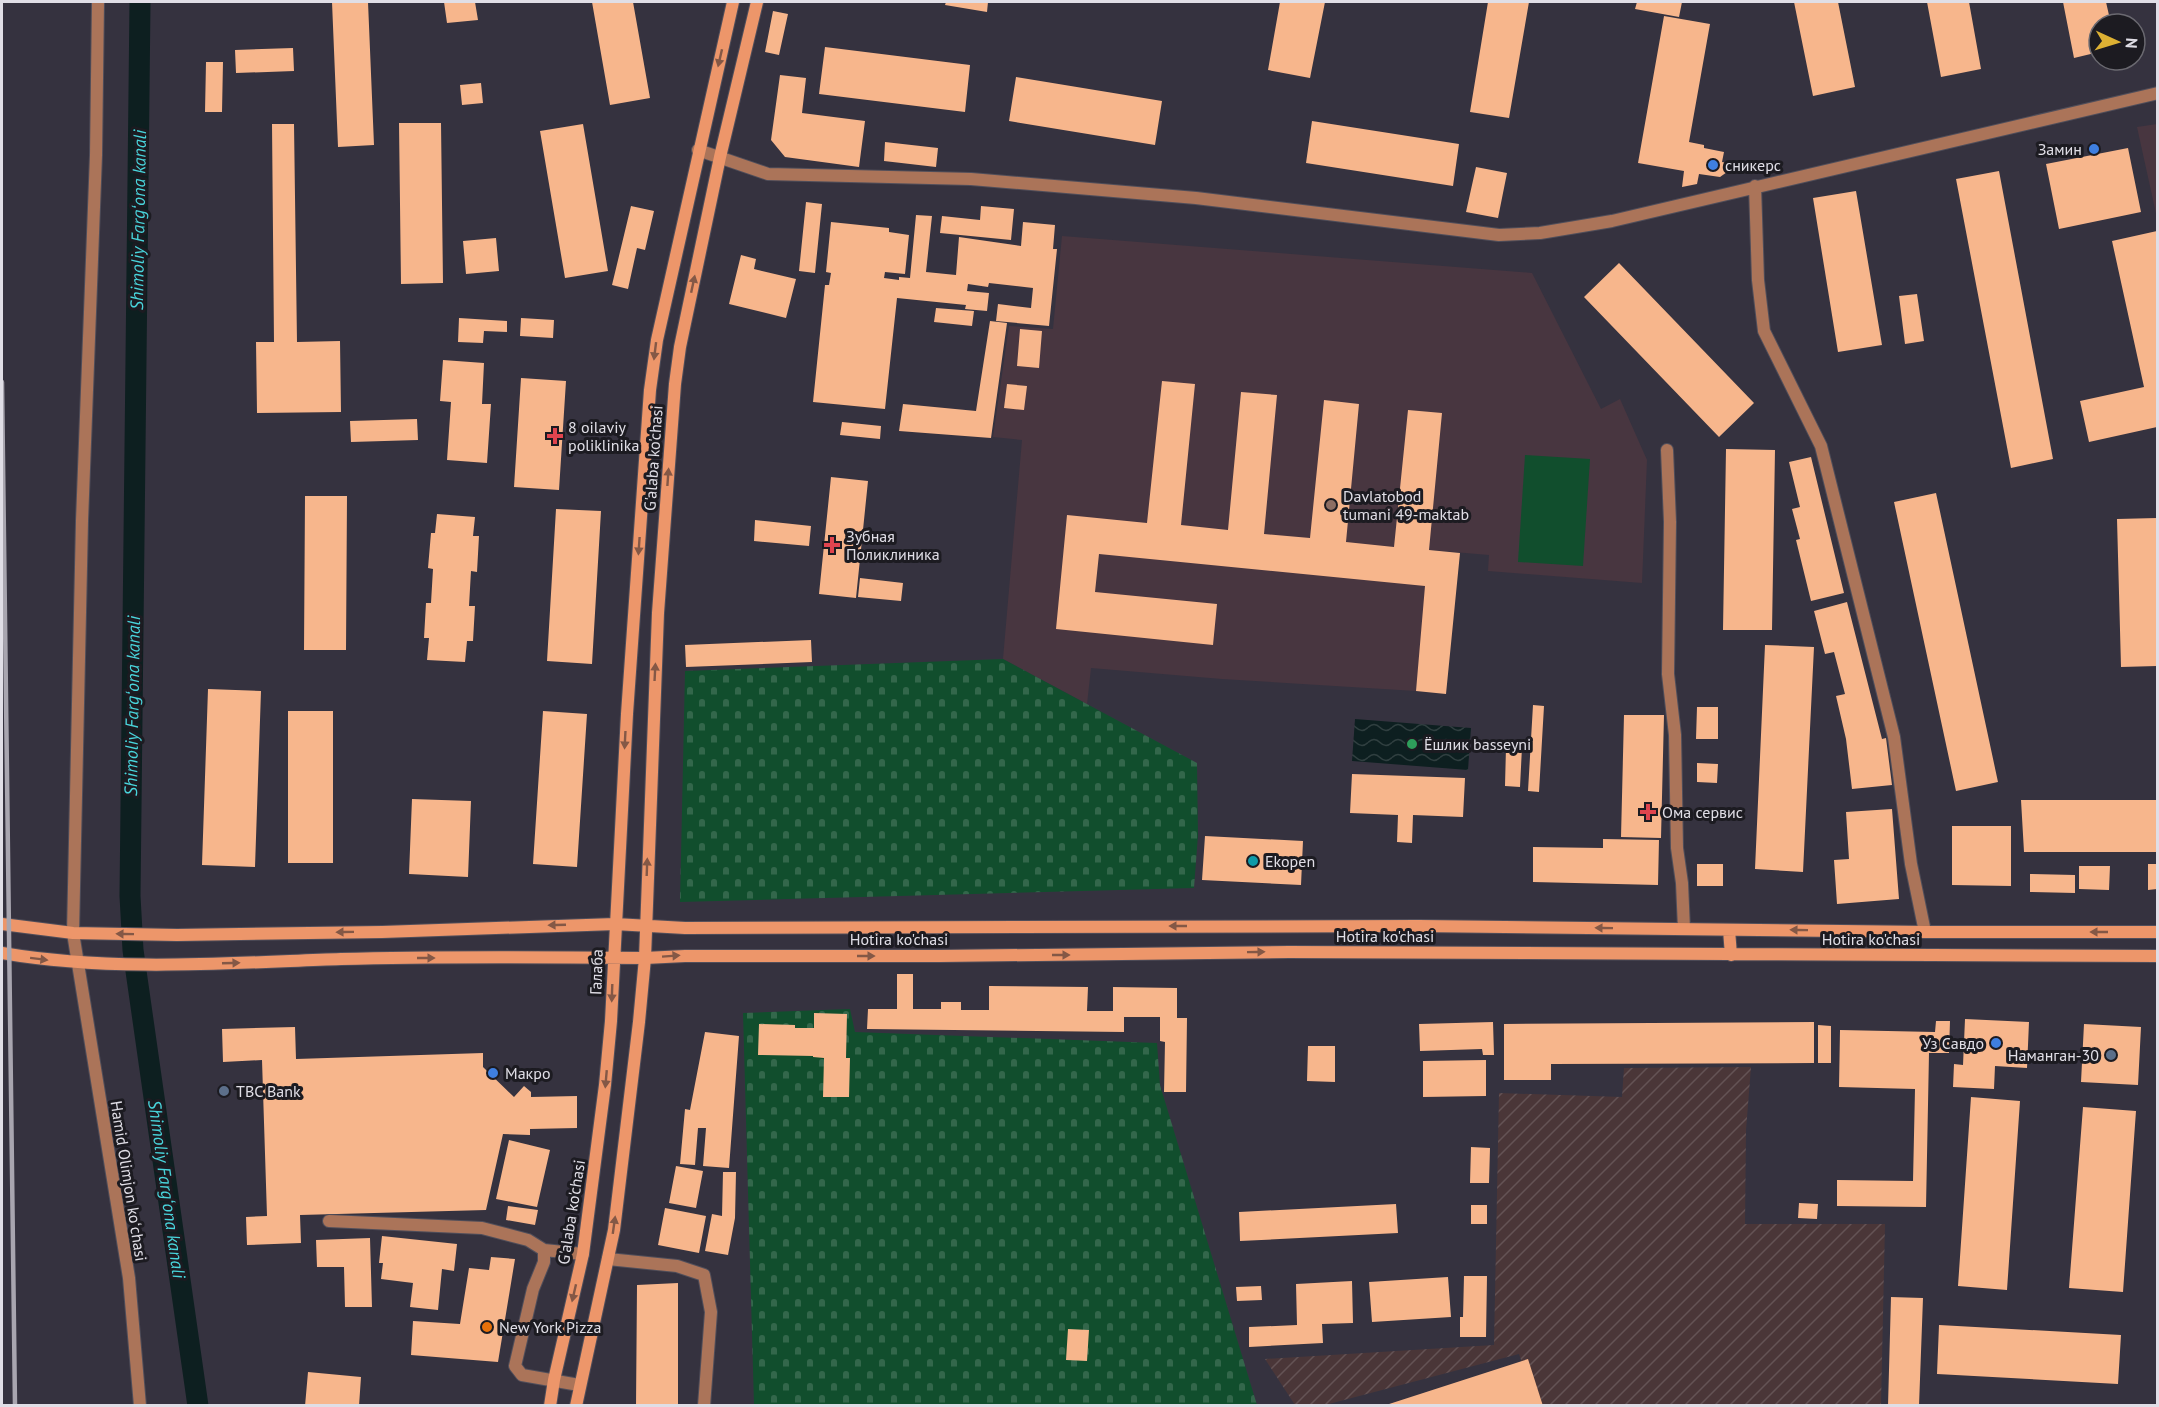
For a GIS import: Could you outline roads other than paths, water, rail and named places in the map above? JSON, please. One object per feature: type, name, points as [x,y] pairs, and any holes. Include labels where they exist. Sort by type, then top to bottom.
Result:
[{"type":"main road","name":"G'alaba ko'chasi","points":[[615,924],[650,390],[657,340],[733,2]]},
{"type":"main road","name":"G'alaba ko'chasi","points":[[645,925],[658,613],[675,384],[680,347],[720,158],[757,2]]},
{"type":"main road","name":"Hotira ko'chasi","points":[[2,924],[73,933],[177,935],[371,932],[615,924],[685,928],[1419,926],[1924,932],[2157,932]]},
{"type":"main road","name":"Галаба","points":[[611,1021],[615,924]]},
{"type":"main road","points":[[576,1406],[608,1259],[639,1022],[645,958],[645,925]]},
{"type":"main road","points":[[1730,930],[1731,955]]},
{"type":"main road","name":"Hotira ko'chasi","points":[[2,953],[77,963],[173,964],[374,958],[1289,952],[2157,957]]},
{"type":"main road","name":"G'alaba ko'chasi","points":[[550,1406],[583,1254],[604,1097],[611,1021]]},
{"type":"street","name":"Hamid Olimjon koʻchasi","points":[[98,2],[96,155],[82,521],[73,933],[129,1278],[140,1406]]},
{"type":"street","points":[[698,150],[768,174],[971,179],[1196,198],[1499,235],[1540,233],[1612,221],[2157,93]]},
{"type":"street","points":[[1755,186],[1758,280],[1764,331],[1821,446],[1894,737],[1911,864],[1924,932]]},
{"type":"street","points":[[1667,450],[1670,522],[1668,674],[1675,735],[1677,848],[1682,883],[1684,929]]},
{"type":"street","points":[[329,1221],[482,1228],[528,1240],[544,1250],[583,1254]]},
{"type":"street","points":[[544,1250],[544,1262],[533,1289],[515,1366],[522,1375],[579,1385]]},
{"type":"street","points":[[608,1259],[676,1266],[704,1275],[711,1312],[704,1406]]},
{"type":"water","name":"Ёшлик basseyni","points":[[1355,719],[1471,728],[1468,770],[1352,761]]},
{"type":"waterway","name":"Shimoliy Fargʻona kanali","points":[[140,2],[130,896],[133,950],[198,1406]]},
{"type":"railway","points":[[2,382],[15,1406]]},
{"type":"place","name":"Замин","points":[[2094,149]]},
{"type":"place","name":"сникерс","points":[[1713,165]]},
{"type":"place","name":"8 oilaviy poliklinika","points":[[555,436]]},
{"type":"place","name":"Davlatobod tumani 49-maktab","points":[[1331,505]]},
{"type":"place","name":"Зубная Поликлиника","points":[[832,545]]},
{"type":"place","name":"Ёшлик basseyni","points":[[1412,744]]},
{"type":"place","name":"Ома сервис","points":[[1648,812]]},
{"type":"place","name":"Ekopen","points":[[1253,861]]},
{"type":"place","name":"Уз Савдо","points":[[1996,1043]]},
{"type":"place","name":"Наманган-30","points":[[2111,1055]]},
{"type":"place","name":"Макро","points":[[493,1073]]},
{"type":"place","name":"TBC Bank","points":[[224,1091]]},
{"type":"place","name":"New York Pizza","points":[[487,1327]]}]
